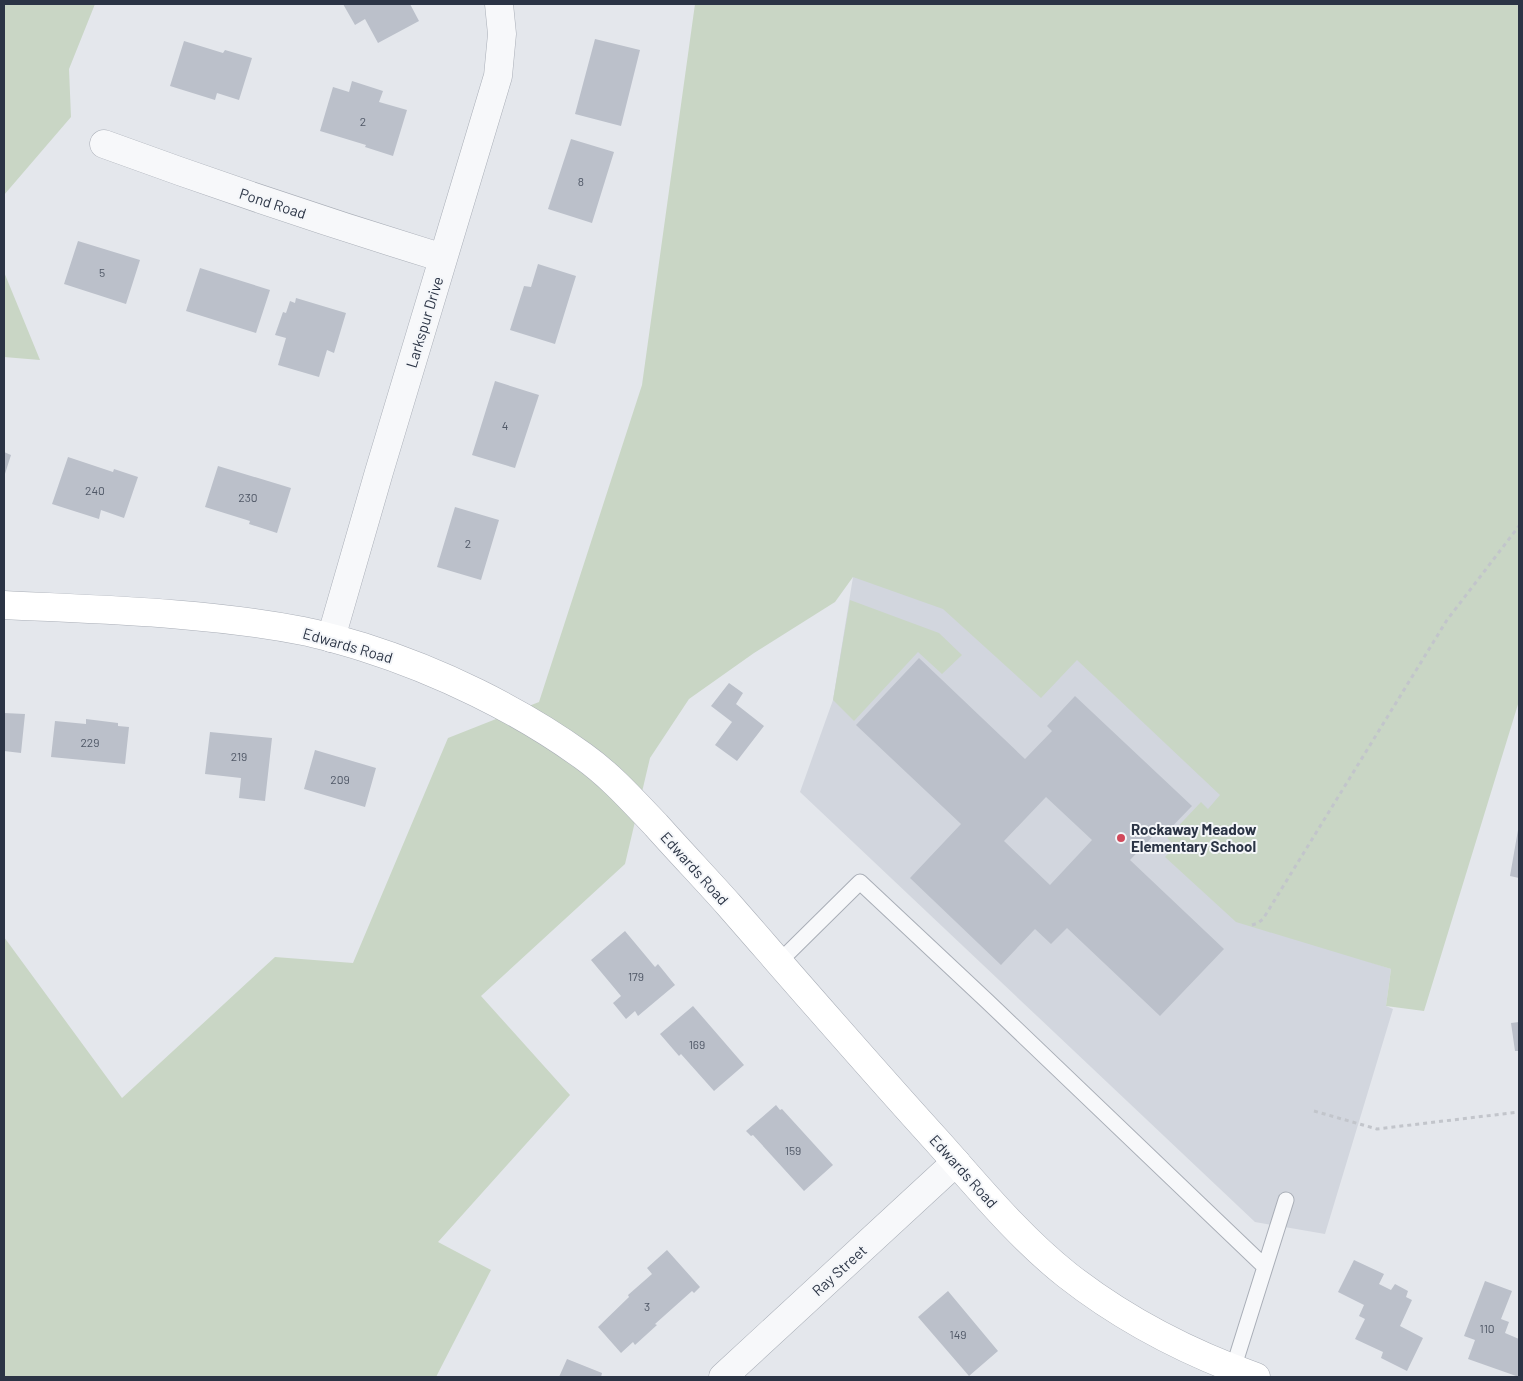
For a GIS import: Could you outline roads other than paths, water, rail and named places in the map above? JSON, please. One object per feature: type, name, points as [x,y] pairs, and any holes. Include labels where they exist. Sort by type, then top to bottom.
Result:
[{"type":"street","name":"Larkspur Drive","points":[[331,638],[498,76],[502,34],[499,4]]},
{"type":"street","name":"Pond Road","points":[[104,144],[191,176],[373,237],[443,258]]},
{"type":"street","name":"Edwards Road","points":[[4,605],[177,614],[239,620],[305,631],[392,657],[450,680],[519,716],[584,756],[620,787],[700,873],[1024,1236],[1066,1274],[1113,1308],[1163,1336],[1244,1373]]},
{"type":"street","name":"Ray Street","points":[[722,1377],[956,1162]]},
{"type":"lane","points":[[778,962],[860,882],[1265,1267]]},
{"type":"lane","points":[[1244,1373],[1265,1267],[1286,1200]]},
{"type":"place","name":"Rockaway Meadow Elementary School","points":[[1121,838]]}]
